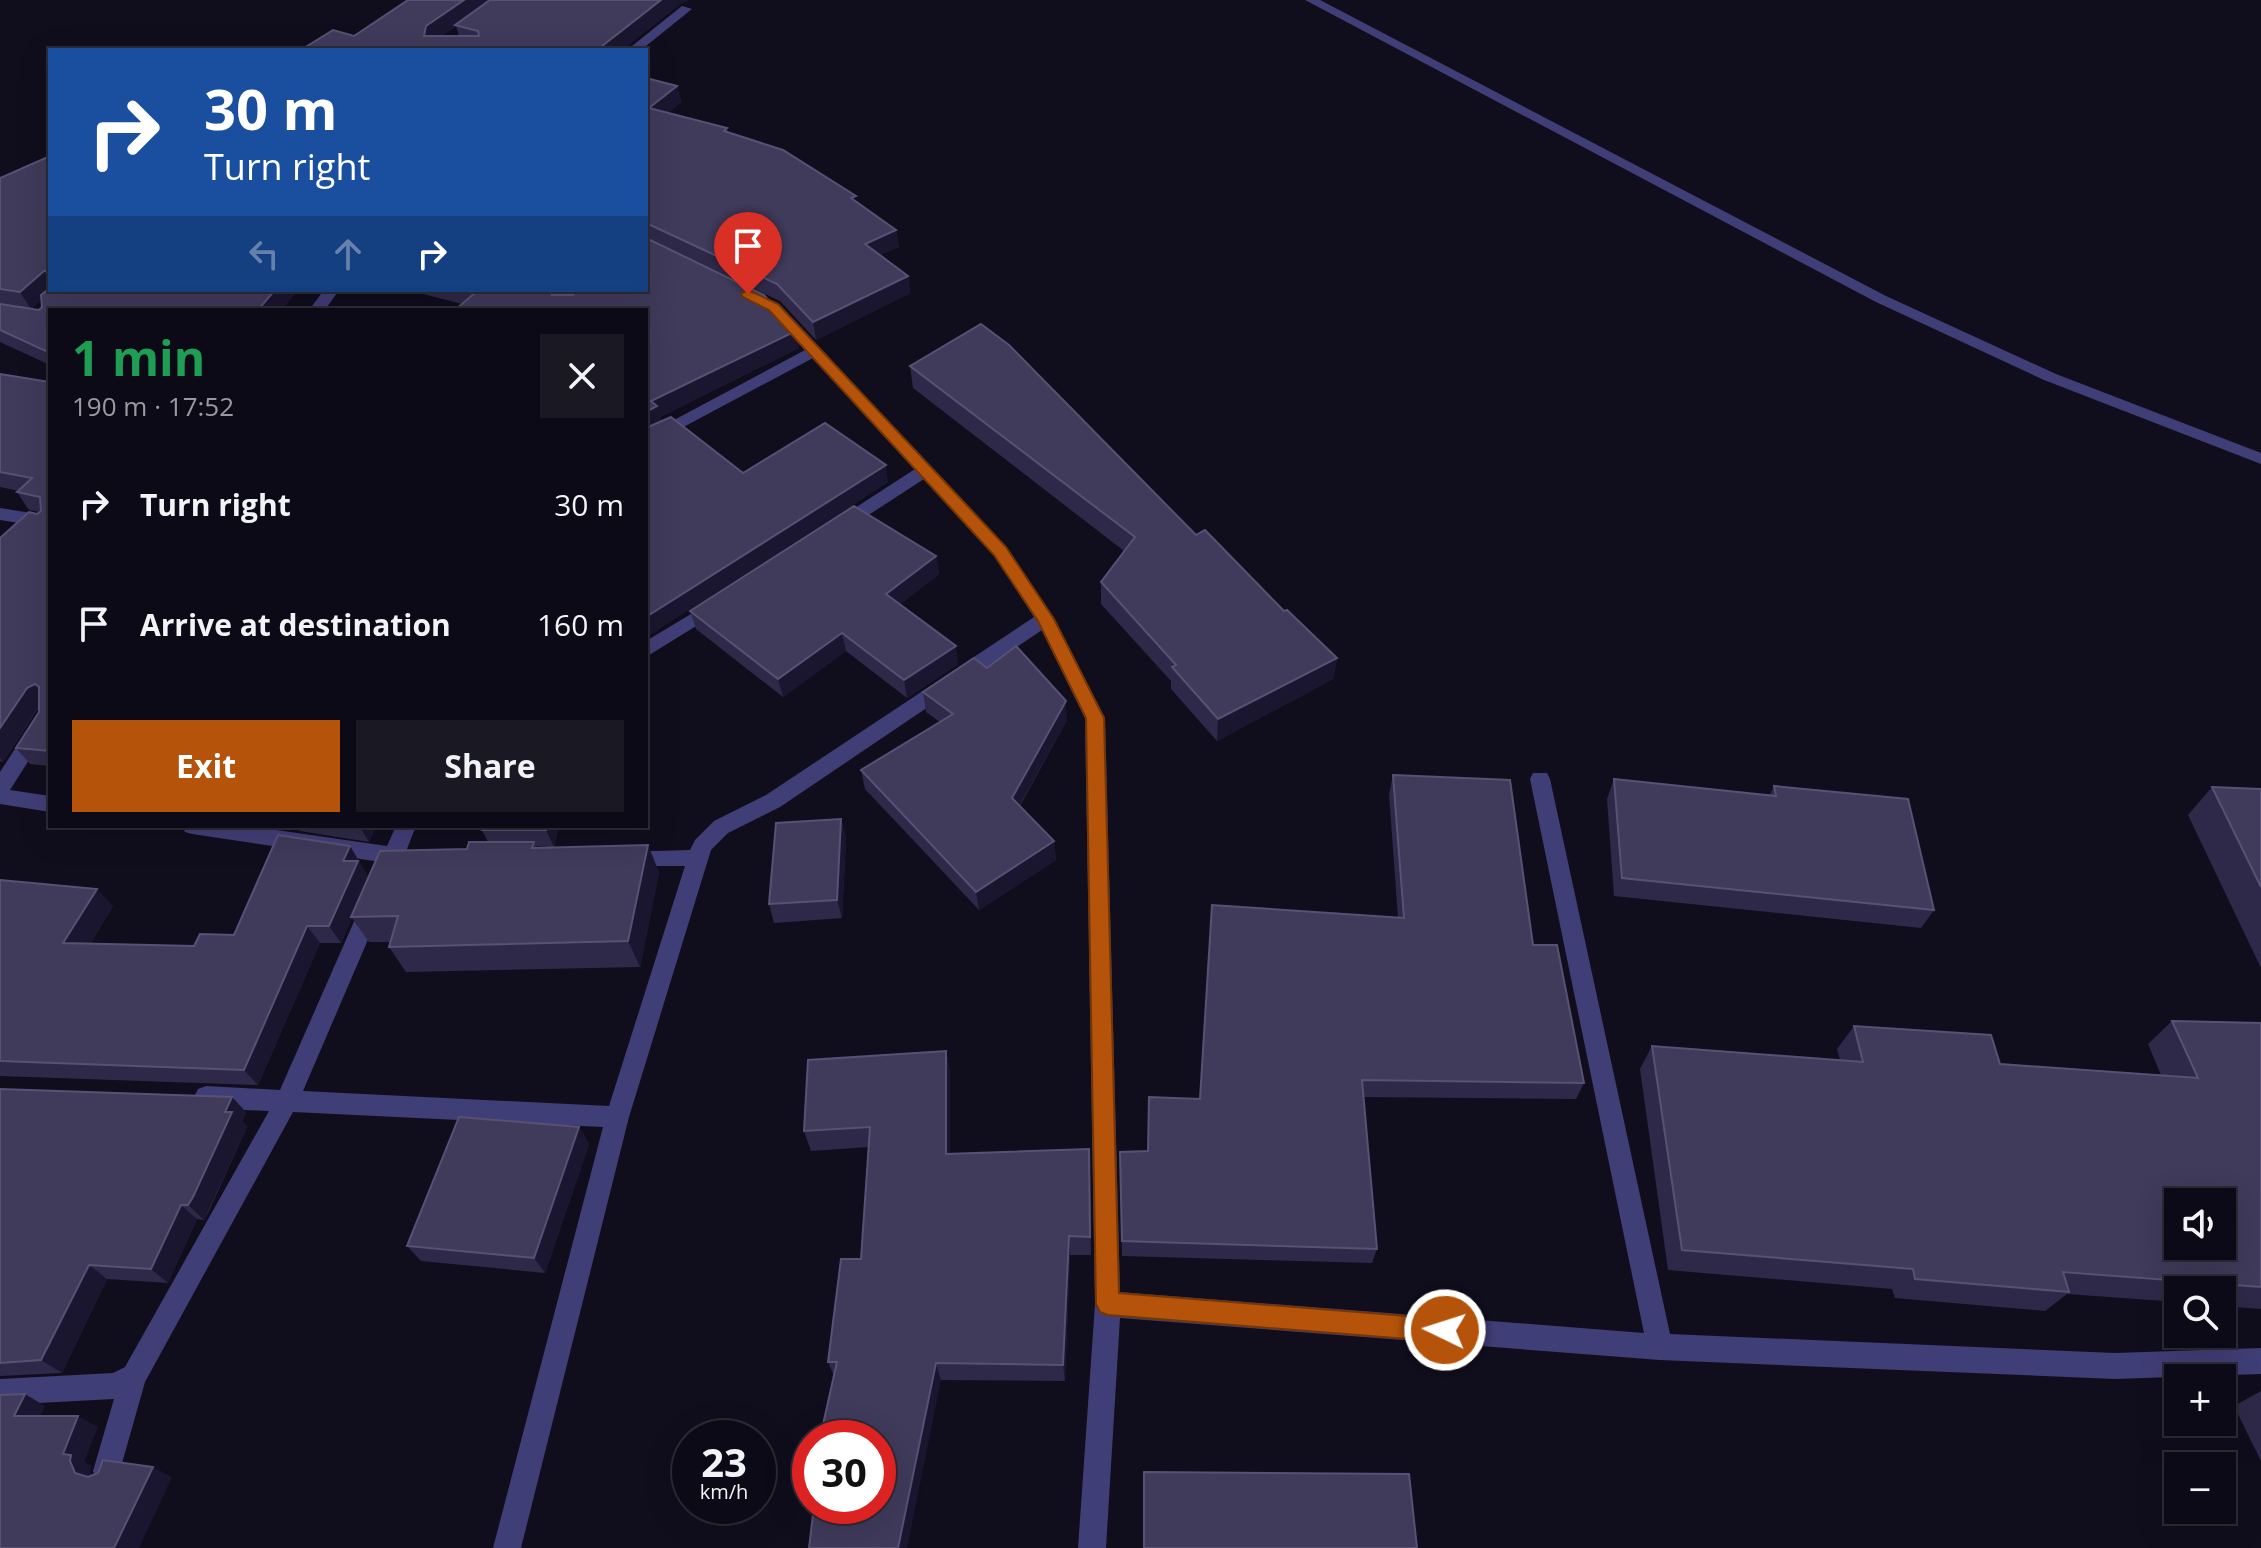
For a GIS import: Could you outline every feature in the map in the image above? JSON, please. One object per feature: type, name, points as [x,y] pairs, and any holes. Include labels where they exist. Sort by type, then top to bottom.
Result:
[{"type":"street","points":[[1311,0],[1881,299],[2050,377],[2261,459]]},
{"type":"street","points":[[636,48],[686,9]]},
{"type":"street","points":[[745,293],[774,307],[1000,551],[1045,619],[1095,718],[1108,1304],[1092,1548]]},
{"type":"street","points":[[648,441],[815,351]]},
{"type":"street","points":[[819,539],[925,470]]},
{"type":"street","points":[[0,514],[48,522]]},
{"type":"street","points":[[648,649],[726,598]]},
{"type":"street","points":[[507,1548],[617,1117],[696,858],[709,837],[721,827],[773,801],[1045,619]]},
{"type":"street","points":[[0,788],[48,714]]},
{"type":"street","points":[[1540,779],[1660,1347]]},
{"type":"street","points":[[0,796],[48,804]]},
{"type":"street","points":[[205,828],[393,857],[425,857]]},
{"type":"street","points":[[107,1471],[134,1376],[287,1100],[405,828]]},
{"type":"street","points":[[601,858],[696,858]]},
{"type":"street","points":[[175,1096],[617,1117]]},
{"type":"street","points":[[1108,1304],[1660,1347],[2115,1366],[2261,1361]]},
{"type":"street","points":[[0,1392],[116,1386],[134,1376]]},
{"type":"building","points":[[408,0],[464,0],[426,26],[424,36],[479,36],[478,31],[455,25],[490,0],[661,0],[600,48],[304,48],[333,30],[354,36]]},
{"type":"building","points":[[648,79],[677,86],[649,108],[727,128],[724,131],[783,150],[856,196],[851,198],[896,230],[865,244],[908,276],[813,322],[777,284],[648,224]]},
{"type":"building","points":[[48,157],[48,271],[20,292],[0,289],[0,178]]},
{"type":"building","points":[[648,239],[764,295],[796,331],[651,401],[657,406],[648,411],[648,308],[457,308],[476,292],[573,295],[575,292],[648,292]]},
{"type":"building","points":[[48,290],[48,292],[273,292],[260,308],[48,308],[48,352],[0,330],[0,304],[39,310],[42,307],[41,295]]},
{"type":"building","points":[[981,324],[1009,345],[1196,535],[1205,530],[1284,611],[1287,610],[1337,658],[1218,719],[1172,667],[1176,665],[1101,582],[1135,537],[910,366]]},
{"type":"building","points":[[0,374],[48,382],[48,751],[16,748],[39,712],[39,687],[35,684],[27,688],[0,728],[0,538],[29,512],[37,514],[41,511],[40,497],[17,492],[32,478],[0,472]]},
{"type":"building","points":[[671,417],[743,473],[825,423],[886,465],[648,616],[648,427]]},
{"type":"building","points":[[854,506],[936,556],[886,594],[956,646],[904,680],[842,633],[778,679],[690,611]]},
{"type":"building","points":[[1016,646],[1066,701],[1012,798],[1054,841],[976,892],[861,770],[953,714],[923,692],[974,658],[987,668]]},
{"type":"building","points":[[1393,775],[1510,780],[1533,945],[1557,945],[1584,1083],[1362,1080],[1377,1249],[1122,1241],[1120,1152],[1148,1151],[1149,1097],[1200,1099],[1212,905],[1404,918]]},
{"type":"building","points":[[1614,779],[1776,796],[1774,786],[1908,799],[1934,910],[1622,878]]},
{"type":"building","points":[[2212,787],[2261,789],[2261,887]]},
{"type":"building","points":[[841,819],[837,900],[769,904],[776,823]]},
{"type":"building","points":[[482,828],[546,828],[546,830]]},
{"type":"building","points":[[278,835],[350,846],[343,861],[358,861],[329,926],[307,926],[244,1070],[0,1061],[0,880],[97,889],[63,943],[194,946],[200,934],[234,935]]},
{"type":"building","points":[[469,842],[534,842],[532,848],[648,845],[628,941],[389,947],[398,916],[351,917],[380,851],[467,849]]},
{"type":"building","points":[[2172,1021],[2261,1023],[2261,1287],[2236,1285],[2236,1276],[2164,1276],[2164,1280],[2063,1272],[2069,1292],[1915,1279],[1913,1269],[1682,1250],[1652,1046],[1863,1062],[1854,1026],[1991,1035],[2000,1064],[2198,1078]]},
{"type":"building","points":[[946,1051],[946,1154],[1089,1149],[1090,1237],[1069,1236],[1063,1365],[936,1363],[898,1548],[809,1548],[812,1524],[896,1524],[896,1420],[824,1420],[837,1362],[828,1362],[841,1259],[861,1259],[870,1127],[804,1131],[808,1060]]},
{"type":"building","points":[[0,1089],[232,1097],[225,1112],[232,1112],[193,1197],[188,1205],[181,1205],[151,1269],[89,1265],[41,1360],[0,1363]]},
{"type":"building","points":[[459,1117],[579,1127],[534,1258],[407,1246]]},
{"type":"building","points":[[25,1394],[14,1416],[78,1416],[63,1454],[71,1455],[75,1473],[88,1477],[98,1473],[103,1460],[153,1467],[114,1548],[0,1548],[0,1395]]},
{"type":"building","points":[[1144,1472],[1409,1474],[1417,1548],[1144,1548]]},
{"type":"route","points":[[748,294],[774,307],[1000,551],[1045,619],[1095,718],[1108,1304],[1445,1330]]}]
